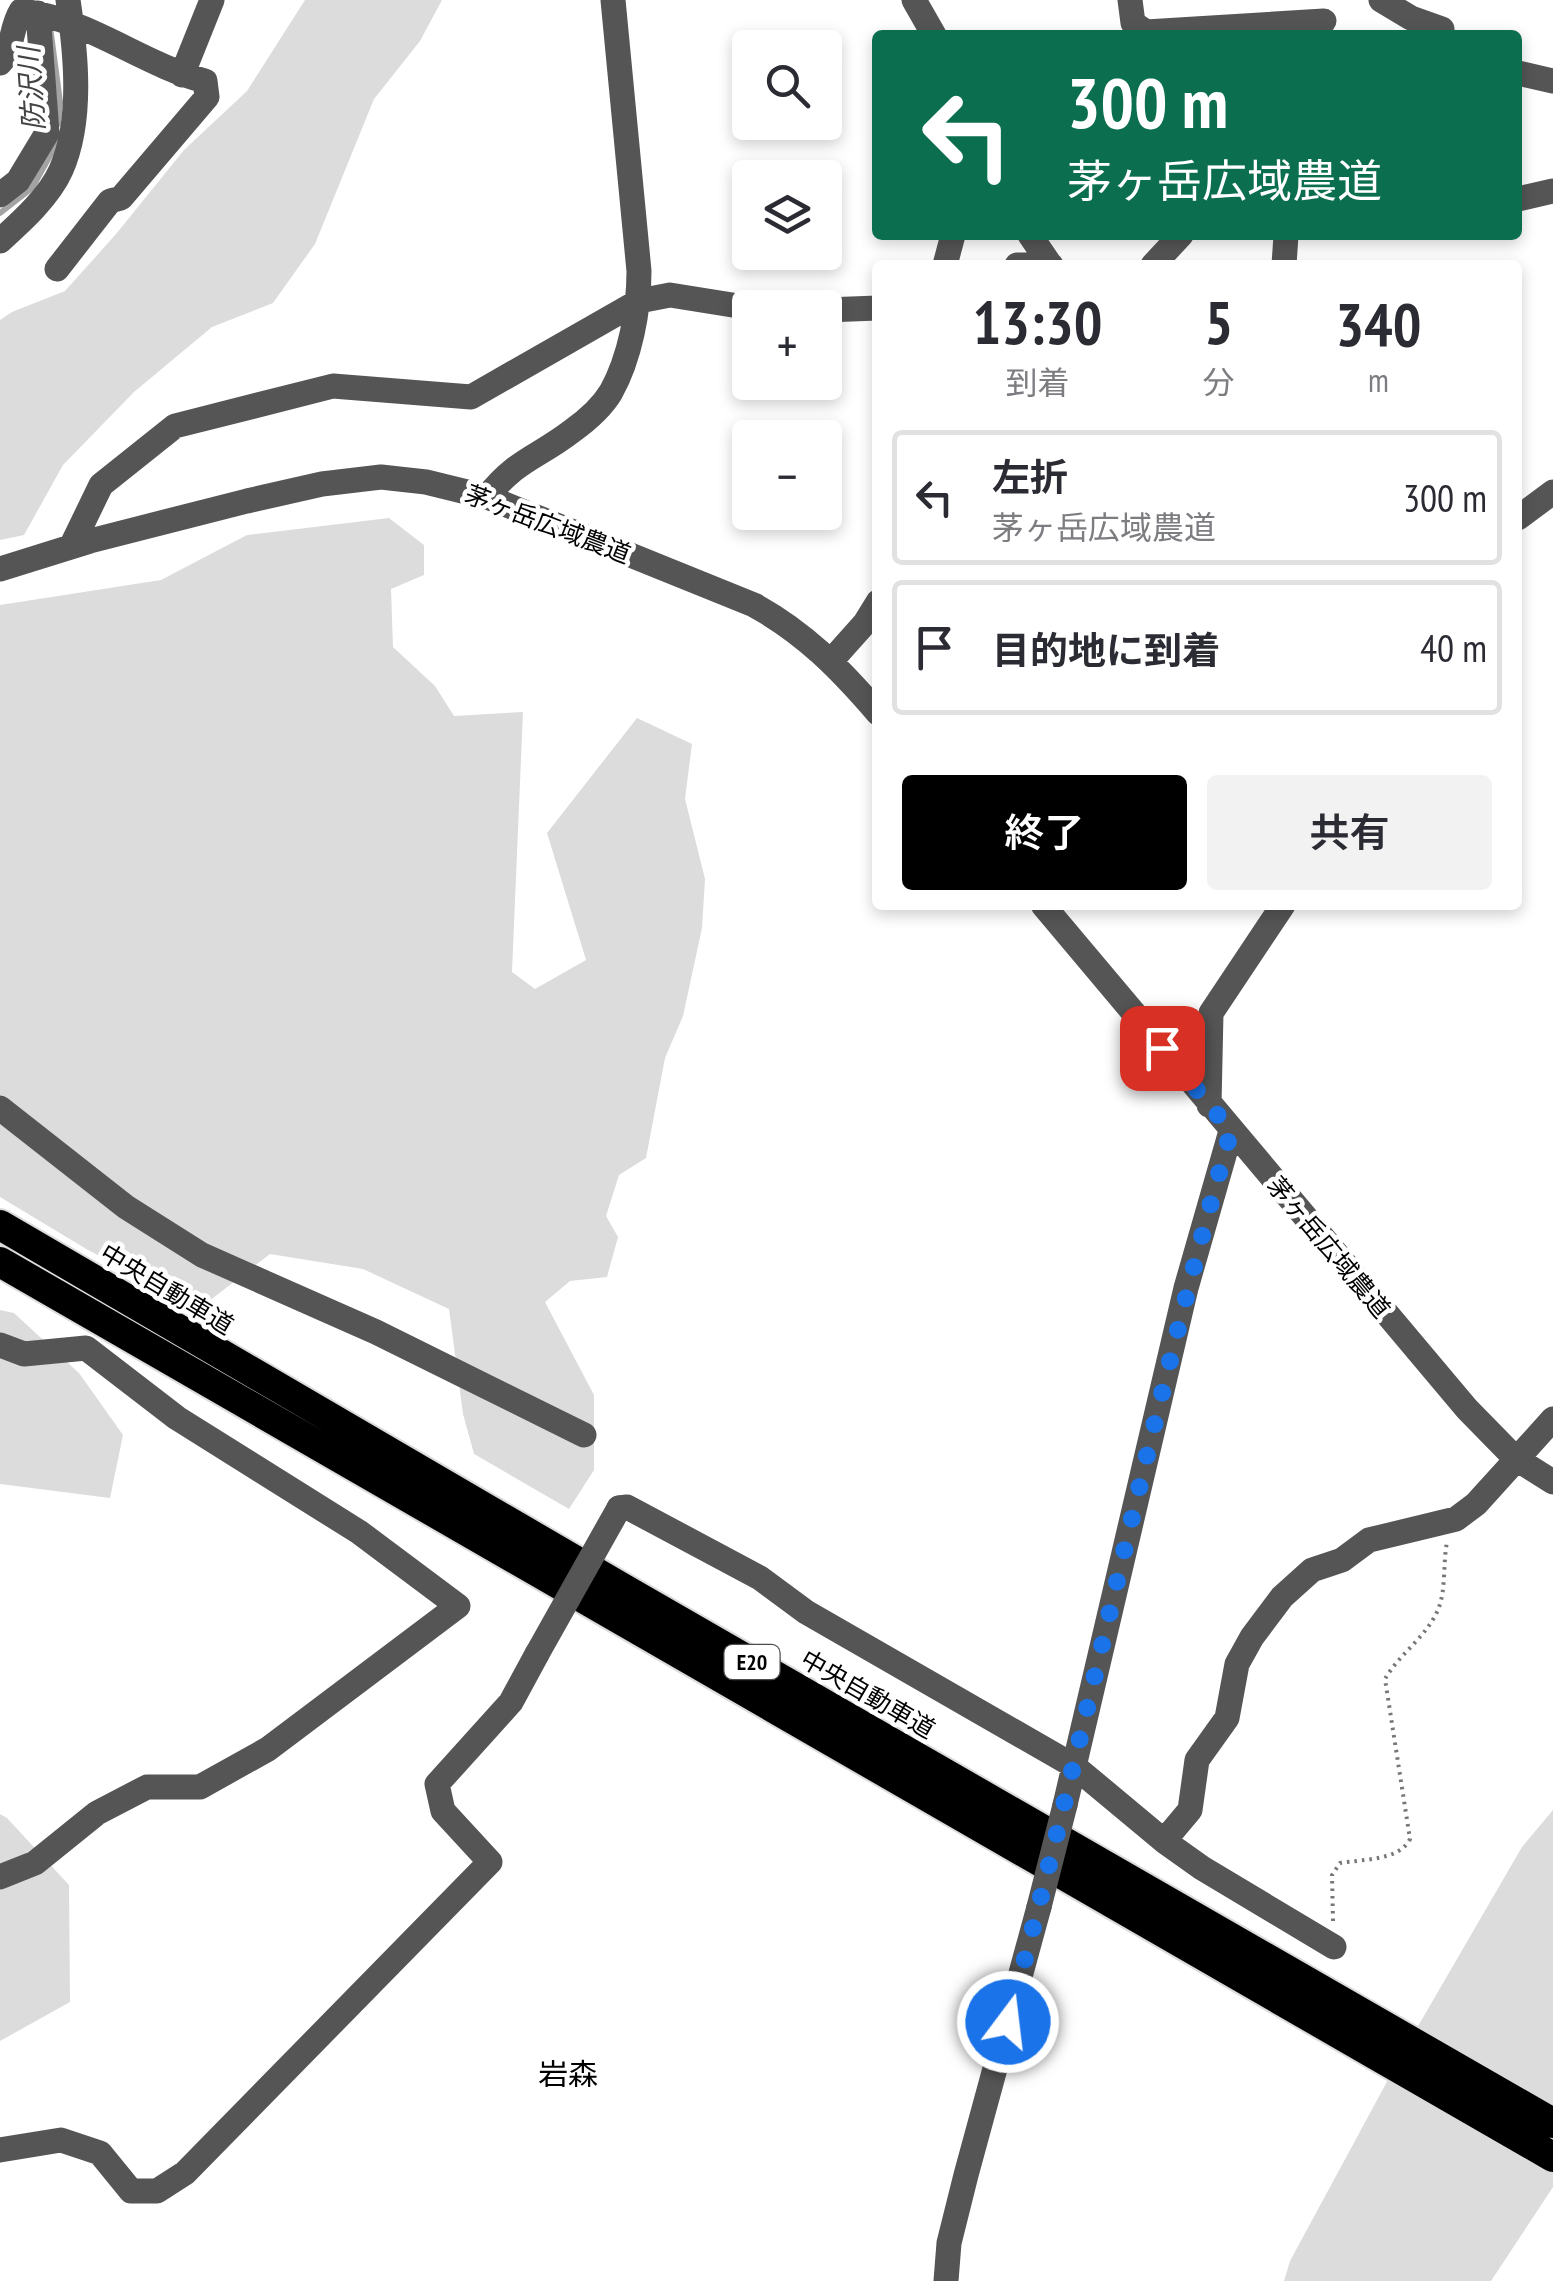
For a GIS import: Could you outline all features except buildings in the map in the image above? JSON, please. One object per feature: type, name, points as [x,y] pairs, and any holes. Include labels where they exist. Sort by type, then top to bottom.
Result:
[{"type":"highway","name":"中央自動車道","points":[[0,1225],[607,1580],[1553,2123]]},
{"type":"highway","name":"E20","points":[[0,1262],[1553,2157]]},
{"type":"street","points":[[182,75],[212,0]]},
{"type":"street","points":[[487,498],[502,477],[522,460],[569,434],[610,394],[639,300],[612,0]]},
{"type":"street","points":[[914,0],[931,30]]},
{"type":"street","points":[[1130,0],[1133,24],[1143,30]]},
{"type":"street","points":[[1381,0],[1442,30]]},
{"type":"street","points":[[0,63],[10,52],[14,24],[21,12],[57,14],[182,75],[204,81],[207,97],[121,198],[110,201],[58,269]]},
{"type":"street","points":[[0,195],[18,181],[47,133],[57,14]]},
{"type":"street","points":[[0,242],[48,192],[60,171],[71,136],[74,95],[57,14]]},
{"type":"street","points":[[1173,30],[1324,19]]},
{"type":"street","points":[[1522,74],[1553,80]]},
{"type":"street","points":[[1522,198],[1553,191]]},
{"type":"street","points":[[1158,260],[1177,240]]},
{"type":"street","points":[[71,547],[101,485],[175,426],[333,386],[471,397],[639,300],[670,295],[732,305]]},
{"type":"street","points":[[842,309],[872,308]]},
{"type":"street","name":"茅ヶ岳広域農道","points":[[0,569],[71,547],[322,484],[381,478],[426,482],[487,498],[754,605],[782,620],[832,660],[872,706]]},
{"type":"street","points":[[1522,515],[1553,492]]},
{"type":"street","points":[[832,660],[872,612]]},
{"type":"street","name":"茅ヶ岳広域農道","points":[[1047,910],[1467,1409],[1515,1458],[1553,1482]]},
{"type":"street","points":[[1209,1104],[1211,1012],[1280,910]]},
{"type":"street","points":[[0,1108],[126,1207],[202,1256],[376,1332],[584,1436]]},
{"type":"street","points":[[946,2281],[949,2243],[1065,1805],[1186,1288],[1231,1131]]},
{"type":"street","points":[[0,1345],[24,1354],[86,1348],[176,1418],[358,1532],[458,1606],[268,1749],[200,1787],[147,1787],[96,1814],[34,1864],[0,1877]]},
{"type":"street","points":[[1164,1841],[1190,1810],[1198,1760],[1227,1718],[1237,1664],[1282,1597],[1312,1570],[1342,1560],[1369,1540],[1456,1519],[1476,1504],[1553,1419]]},
{"type":"street","points":[[0,2150],[61,2140],[100,2153],[131,2191],[157,2191],[185,2173],[490,1862],[443,1811],[438,1784],[512,1702],[619,1508],[627,1507],[760,1578],[806,1612],[1074,1766],[1164,1841],[1334,1947]]},
{"type":"path","points":[[1334,1947],[1332,1876],[1340,1863],[1395,1854],[1407,1846],[1410,1838],[1385,1679],[1438,1608],[1446,1543],[1456,1519]]},
{"type":"shaded area","points":[[305,0],[442,0],[420,41],[374,99],[315,244],[273,303],[212,327],[134,392],[63,465],[24,535],[0,540],[0,320],[65,291],[184,150],[247,91]]},
{"type":"shaded area","points":[[389,518],[424,545],[424,575],[391,589],[393,647],[435,686],[454,716],[523,712],[512,972],[535,989],[586,960],[547,833],[637,718],[692,744],[685,799],[705,879],[702,928],[683,1016],[665,1058],[646,1158],[619,1175],[606,1216],[618,1237],[607,1277],[570,1281],[545,1302],[594,1395],[594,1470],[569,1509],[474,1454],[463,1414],[449,1309],[363,1269],[270,1254],[200,1308],[88,1250],[0,1197],[0,605],[161,580],[247,535]]},
{"type":"shaded area","points":[[0,1310],[14,1313],[79,1373],[123,1435],[110,1498],[0,1484]]},
{"type":"shaded area","points":[[1553,1810],[1553,2187],[1491,2281],[1284,2281],[1290,2261],[1403,2052],[1522,1847]]},
{"type":"shaded area","points":[[0,1814],[69,1885],[70,2002],[0,2041]]},
{"type":"waterway","name":"防沢川","points":[[50,27],[60,102],[58,124]]},
{"type":"waterway","name":"防沢川","points":[[0,213],[32,188],[57,143],[57,136]]},
{"type":"district","name":"岩森","points":[[568,2075]]},
{"type":"route","points":[[1008,2022],[1070,1786],[1186,1288],[1231,1131],[1162,1048]]}]
